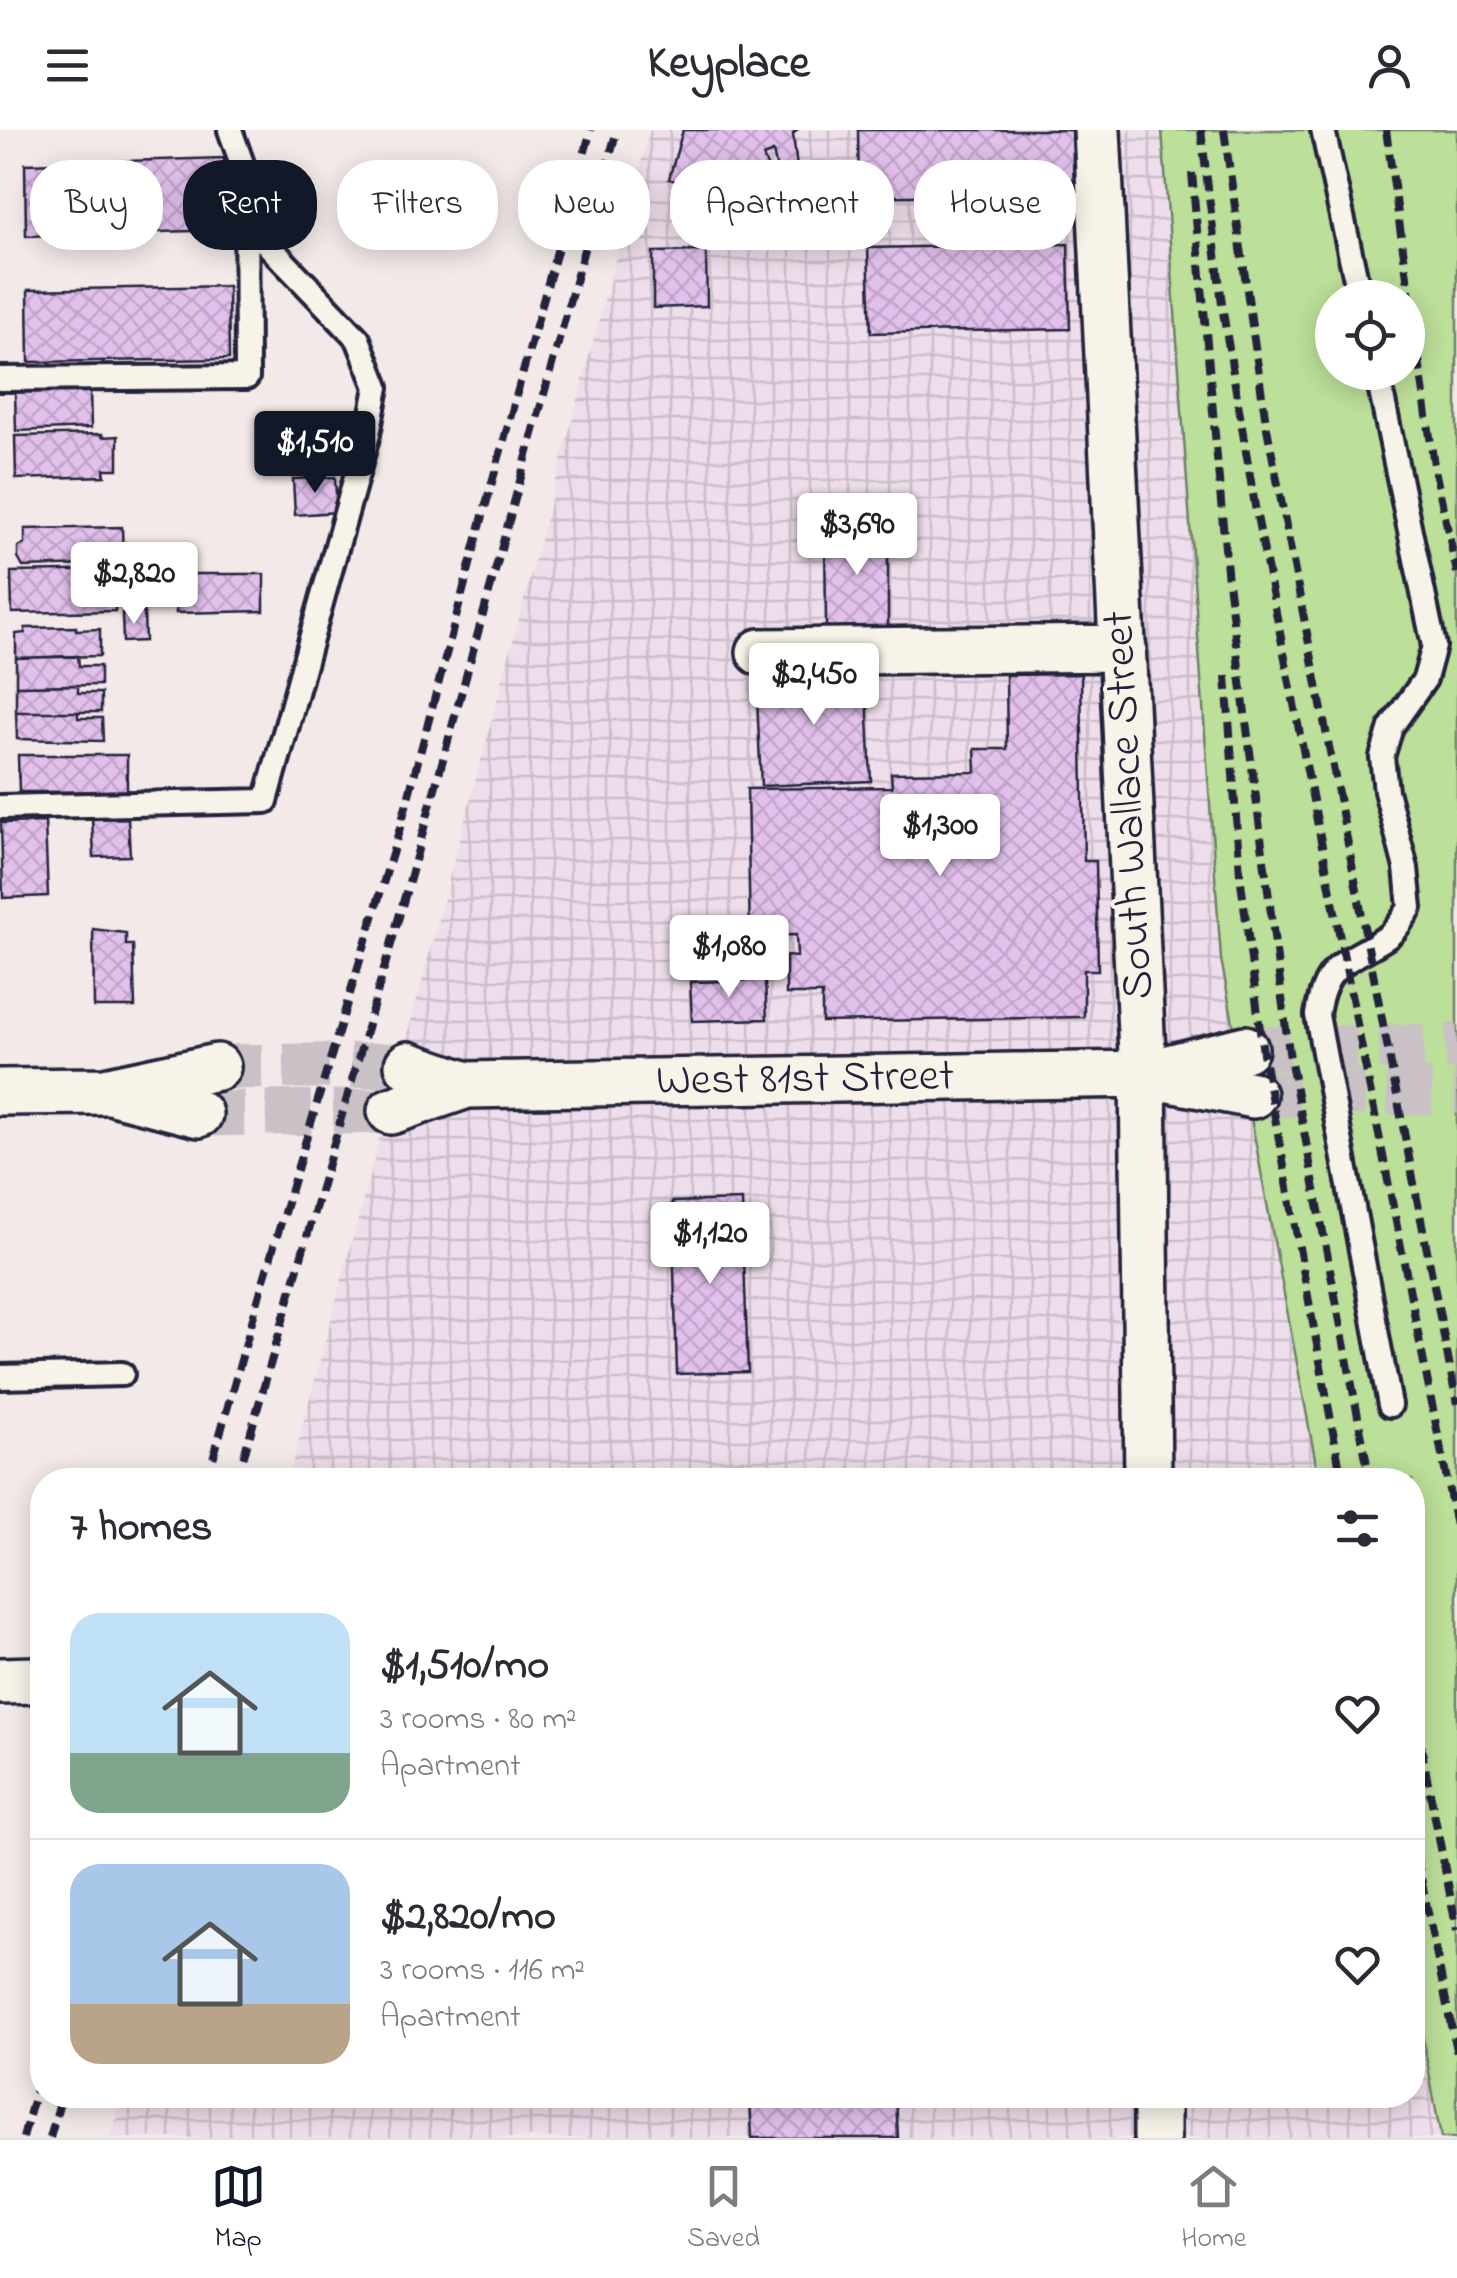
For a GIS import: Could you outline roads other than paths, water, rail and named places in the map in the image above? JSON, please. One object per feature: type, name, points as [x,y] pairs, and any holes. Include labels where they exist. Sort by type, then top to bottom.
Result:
[{"type":"street","name":"South Wallace Street","points":[[1097,130],[1143,1074],[1148,1468]]},
{"type":"street","points":[[760,652],[1123,648]]},
{"type":"street","name":"West 81st Street","points":[[1143,1074],[1245,1049]]},
{"type":"street","name":"West 81st Street","points":[[408,1065],[467,1084],[1143,1074],[1253,1094]]},
{"type":"street","points":[[0,1092],[105,1090],[217,1068]]},
{"type":"street","name":"West 81st Street","points":[[391,1111],[467,1084]]},
{"type":"street","points":[[105,1090],[199,1114]]},
{"type":"street","points":[[1157,2108],[1157,2138]]},
{"type":"lane","points":[[230,130],[241,160]]},
{"type":"lane","points":[[1323,130],[1356,280]]},
{"type":"lane","points":[[0,379],[247,377],[246,250]]},
{"type":"lane","points":[[0,807],[266,801],[368,434],[377,387],[358,339],[273,250]]},
{"type":"lane","points":[[1380,390],[1434,646],[1425,678],[1392,727],[1382,757],[1386,792],[1406,868],[1410,908],[1388,938],[1344,960],[1321,990],[1317,1015],[1390,1405]]},
{"type":"lane","points":[[0,1377],[122,1374]]},
{"type":"tunnel","points":[[1245,1049],[1457,1046]]},
{"type":"tunnel","points":[[217,1067],[408,1065]]},
{"type":"tunnel","points":[[1253,1095],[1457,1091]]},
{"type":"tunnel","points":[[199,1114],[391,1111]]},
{"type":"railway","points":[[210,1468],[402,821],[591,130]]},
{"type":"railway","points":[[240,1468],[411,875],[617,130]]},
{"type":"railway","points":[[1201,130],[1223,312],[1255,506],[1457,1531]]},
{"type":"railway","points":[[1224,130],[1266,423],[1457,1404]]},
{"type":"railway","points":[[1386,130],[1434,465],[1457,573]]},
{"type":"railway","points":[[1192,173],[1228,582],[1289,1052],[1368,1468]]},
{"type":"railway","points":[[1226,676],[1240,874],[1263,1053],[1340,1468]]},
{"type":"railway","points":[[1425,1767],[1457,1930]]},
{"type":"railway","points":[[1425,1898],[1457,2055]]},
{"type":"railway","points":[[23,2138],[31,2108]]},
{"type":"railway","points":[[50,2138],[58,2108]]}]
